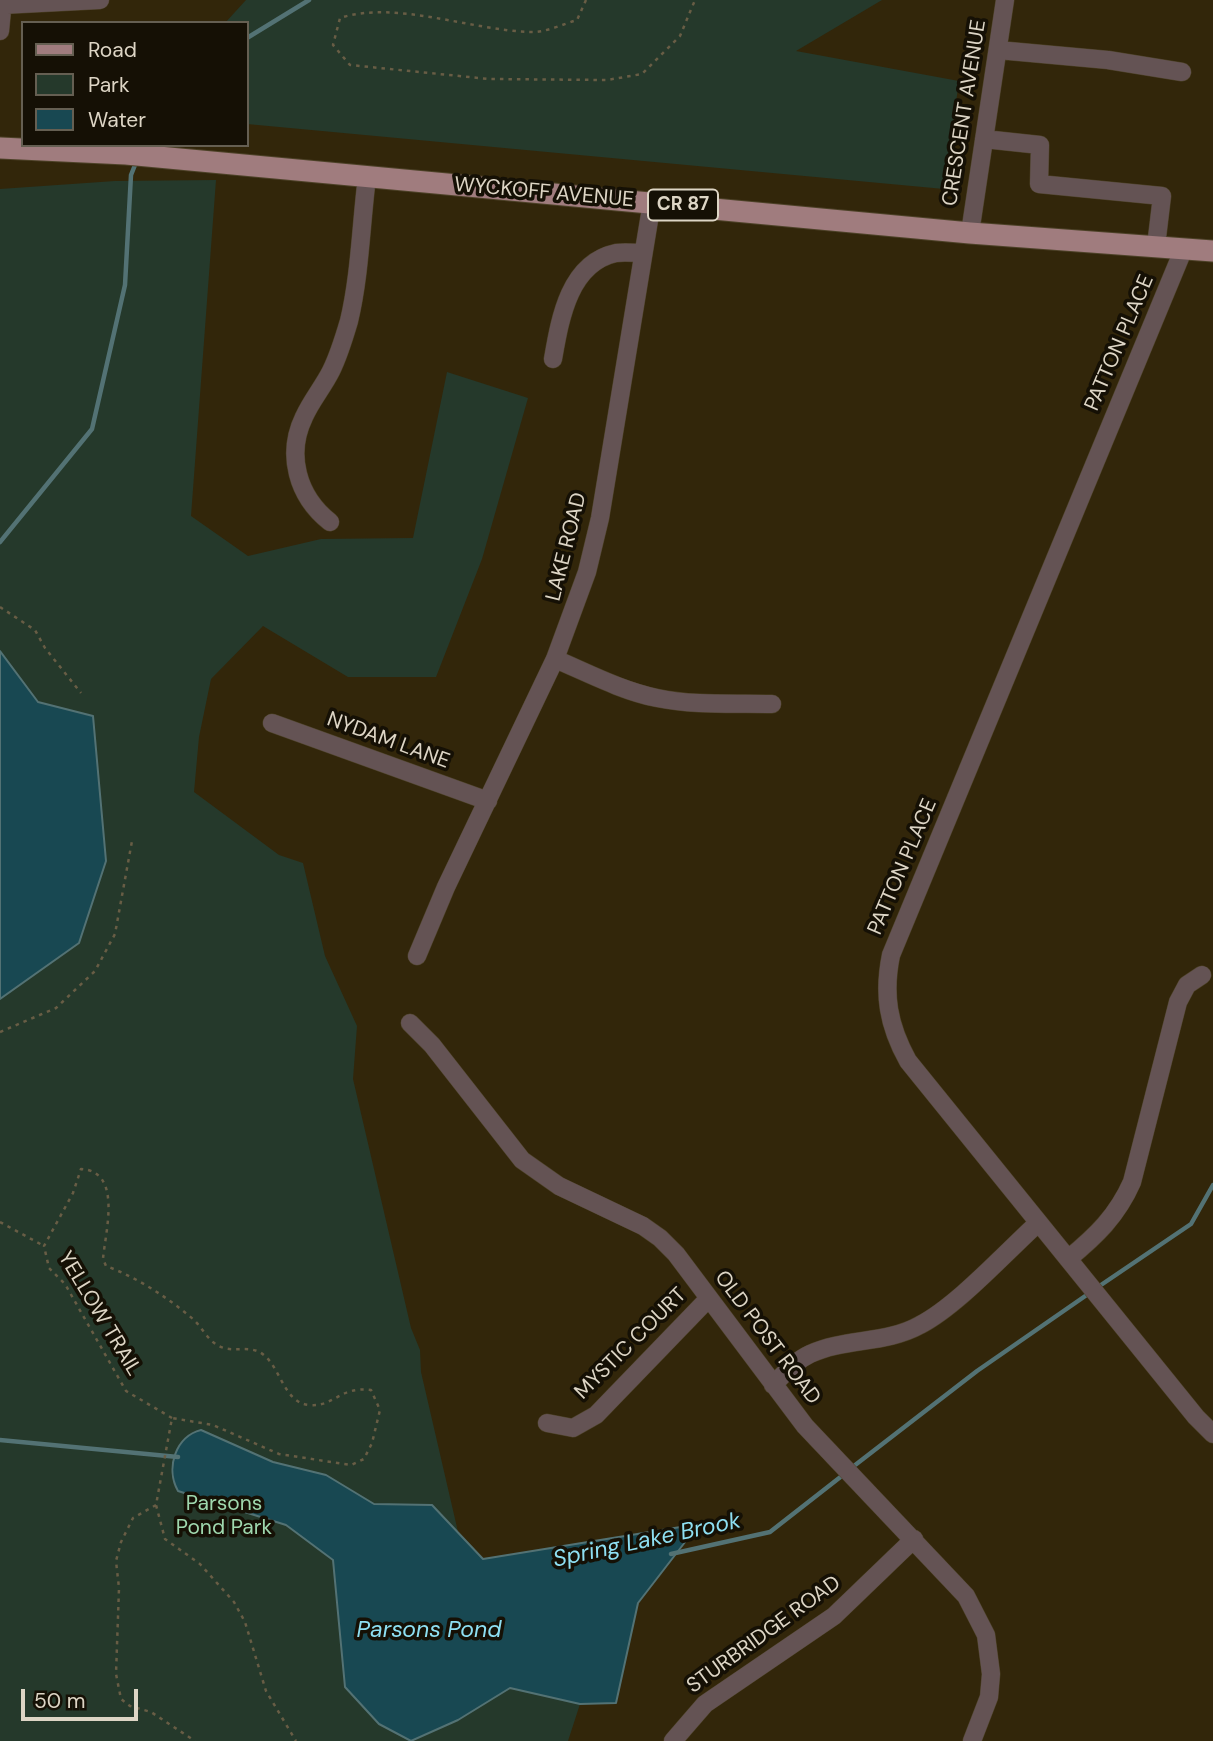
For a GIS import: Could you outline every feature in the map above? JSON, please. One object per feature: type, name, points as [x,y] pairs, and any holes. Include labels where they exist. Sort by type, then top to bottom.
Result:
[{"type":"main road","name":"WYCKOFF AVENUE","points":[[0,148],[152,156],[970,233],[1213,251]]},
{"type":"main road","points":[[0,163],[60,152]]},
{"type":"street","points":[[0,31],[3,3],[100,0]]},
{"type":"street","name":"CRESCENT AVENUE","points":[[970,233],[1005,0]]},
{"type":"street","points":[[998,50],[1108,60],[1182,72]]},
{"type":"street","points":[[984,139],[1040,145],[1039,184],[1162,196],[1156,246]]},
{"type":"street","points":[[330,522],[310,502],[301,485],[295,448],[305,414],[331,371],[344,341],[351,310],[367,177]]},
{"type":"street","name":"LAKE ROAD","points":[[417,956],[450,879],[555,659],[587,572],[600,518],[652,202]]},
{"type":"street","name":"PATTON PLACE","points":[[1184,248],[891,955],[887,977],[890,1024],[908,1061],[1196,1418],[1213,1434]]},
{"type":"street","points":[[553,359],[572,287],[581,272],[616,253],[643,253]]},
{"type":"street","points":[[555,659],[627,690],[656,698],[686,702],[772,704]]},
{"type":"street","name":"NYDAM LANE","points":[[272,723],[488,801]]},
{"type":"street","points":[[1068,1259],[1103,1229],[1123,1202],[1132,1182],[1178,1002],[1186,985],[1202,975]]},
{"type":"street","name":"OLD POST ROAD","points":[[410,1023],[432,1045],[522,1160],[559,1186],[643,1226],[676,1254],[773,1385],[836,1461],[966,1596],[986,1635],[991,1674],[989,1698],[972,1741]]},
{"type":"street","points":[[773,1385],[809,1355],[826,1348],[896,1335],[927,1321],[1038,1223]]},
{"type":"street","name":"MYSTIC COURT","points":[[547,1423],[573,1428],[596,1415],[708,1299]]},
{"type":"street","name":"STURBRIDGE ROAD","points":[[673,1741],[705,1704],[834,1616],[914,1539]]},
{"type":"path","points":[[586,0],[577,20],[532,32],[398,10],[359,9],[340,18],[333,45],[349,65],[382,70],[489,79],[607,80],[642,74],[680,36],[695,0]]},
{"type":"path","points":[[0,607],[35,630],[45,648],[81,693]]},
{"type":"path","points":[[0,1032],[56,1008],[95,971],[116,934],[132,841]]},
{"type":"path","name":"YELLOW TRAIL","points":[[81,1169],[88,1169],[103,1179],[110,1202],[103,1259],[106,1266],[135,1277],[194,1320],[216,1346],[230,1351],[246,1348],[263,1354],[295,1400],[310,1406],[330,1401],[352,1388],[371,1390],[380,1410],[372,1443],[364,1459],[351,1465],[279,1454],[213,1425],[172,1418],[126,1391],[65,1284],[49,1268],[44,1246],[73,1193],[77,1173],[81,1169]]},
{"type":"path","points":[[0,1222],[44,1246]]},
{"type":"path","points":[[172,1418],[156,1505],[165,1539],[200,1564],[234,1602],[245,1622],[266,1691],[296,1741]]},
{"type":"path","points":[[156,1505],[133,1518],[121,1542],[116,1562],[120,1588],[116,1674],[121,1699],[130,1706],[151,1712],[195,1741]]},
{"type":"green space","points":[[246,0],[882,0],[796,51],[959,81],[944,189],[248,124],[248,21],[227,21]]},
{"type":"green space","name":"Parsons Pond Park","points":[[216,180],[191,516],[248,556],[321,539],[413,538],[447,372],[528,398],[482,559],[436,677],[348,677],[263,626],[211,679],[199,737],[194,792],[279,855],[303,863],[325,956],[357,1026],[353,1079],[411,1328],[420,1350],[421,1372],[496,1696],[510,1688],[580,1704],[568,1741],[0,1741],[0,189],[115,181]]},
{"type":"water","points":[[0,651],[38,702],[93,716],[106,861],[79,943],[0,999]]},
{"type":"water","name":"Parsons Pond","points":[[201,1430],[273,1462],[326,1475],[374,1504],[432,1505],[483,1559],[699,1524],[638,1603],[616,1703],[580,1704],[510,1688],[458,1720],[411,1741],[379,1724],[345,1687],[333,1560],[286,1525],[178,1491],[173,1473],[175,1454],[185,1439]]},
{"type":"waterway","points":[[248,37],[309,0]]},
{"type":"waterway","points":[[0,542],[92,429],[125,285],[131,175],[137,160]]},
{"type":"waterway","name":"Spring Lake Brook","points":[[1098,1287],[1191,1224],[1213,1185]]},
{"type":"waterway","name":"Spring Lake Brook","points":[[850,1469],[977,1371],[1091,1292]]},
{"type":"waterway","name":"Spring Lake Brook","points":[[0,1440],[178,1457]]},
{"type":"waterway","name":"Spring Lake Brook","points":[[671,1554],[770,1532],[843,1475]]}]
